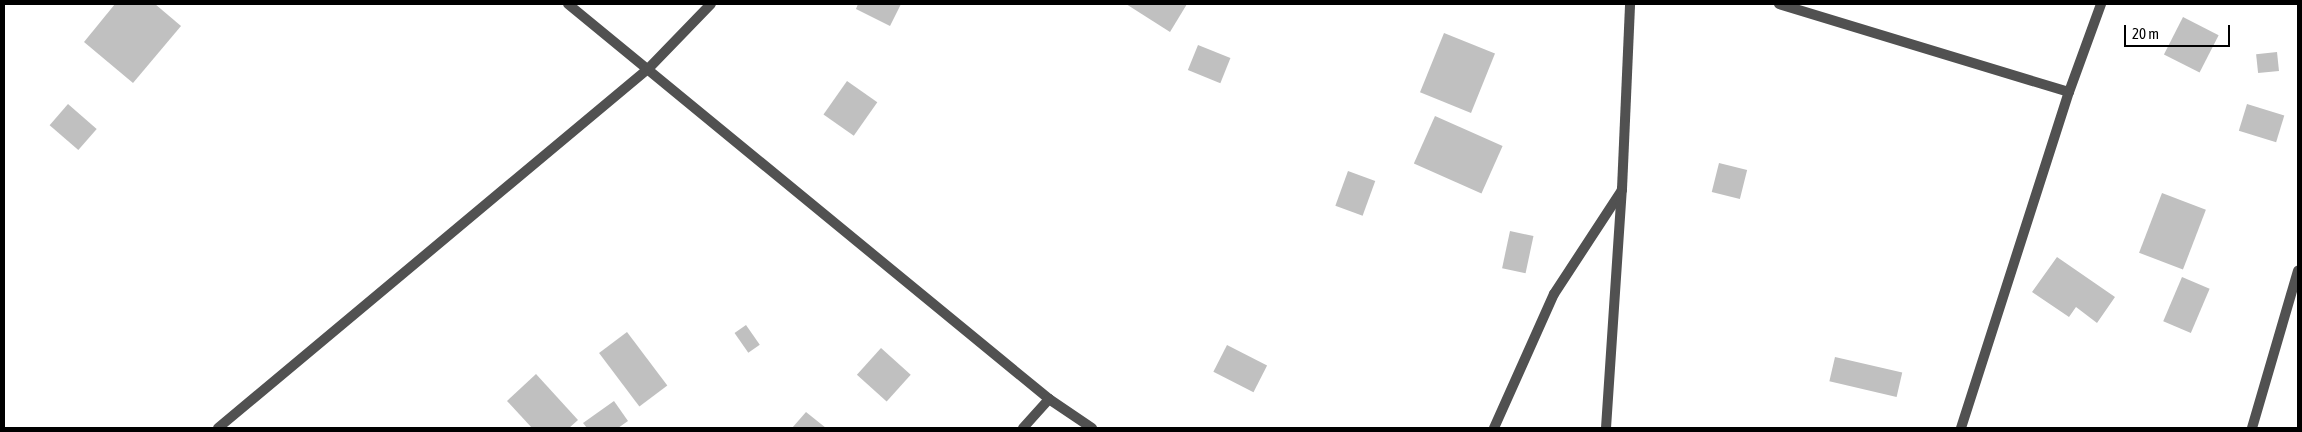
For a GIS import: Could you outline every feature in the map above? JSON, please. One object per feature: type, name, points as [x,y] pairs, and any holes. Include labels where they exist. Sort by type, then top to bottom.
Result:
[{"type":"street","points":[[568,4],[649,68],[1049,398],[1092,428]]},
{"type":"street","points":[[218,428],[649,68],[711,4]]},
{"type":"street","points":[[1606,428],[1622,189],[1630,4]]},
{"type":"street","points":[[1779,4],[2069,92]]},
{"type":"street","points":[[1961,428],[2069,92],[2101,4]]},
{"type":"street","points":[[1494,428],[1554,294],[1622,189]]},
{"type":"street","points":[[2252,428],[2298,271]]},
{"type":"street","points":[[1023,428],[1049,398]]},
{"type":"building","points":[[115,4],[155,4],[181,26],[133,83],[84,42]]},
{"type":"building","points":[[858,4],[901,4],[890,26],[856,9]]},
{"type":"building","points":[[1126,4],[1187,4],[1170,32]]},
{"type":"building","points":[[2183,17],[2219,35],[2200,73],[2164,54]]},
{"type":"building","points":[[1444,33],[1495,54],[1471,113],[1420,92]]},
{"type":"building","points":[[1198,45],[1230,58],[1220,83],[1188,70]]},
{"type":"building","points":[[2277,52],[2279,71],[2258,73],[2256,54]]},
{"type":"building","points":[[847,81],[877,102],[854,136],[823,115]]},
{"type":"building","points":[[68,104],[97,129],[78,150],[50,125]]},
{"type":"building","points":[[2247,104],[2284,115],[2276,142],[2239,131]]},
{"type":"building","points":[[1435,116],[1503,146],[1481,194],[1414,164]]},
{"type":"building","points":[[1719,163],[1747,170],[1740,199],[1712,192]]},
{"type":"building","points":[[1348,171],[1375,181],[1363,216],[1335,206]]},
{"type":"building","points":[[2162,193],[2206,210],[2183,270],[2139,253]]},
{"type":"building","points":[[1510,231],[1533,236],[1526,273],[1502,268]]},
{"type":"building","points":[[2057,257],[2115,297],[2097,323],[2076,307],[2069,317],[2032,292]]},
{"type":"building","points":[[2182,277],[2210,289],[2191,333],[2163,321]]},
{"type":"building","points":[[746,325],[760,345],[748,353],[735,333]]},
{"type":"building","points":[[627,332],[667,386],[639,407],[599,353]]},
{"type":"building","points":[[1227,345],[1267,365],[1253,392],[1213,372]]},
{"type":"building","points":[[881,348],[911,375],[887,402],[857,375]]},
{"type":"building","points":[[1835,357],[1902,373],[1897,397],[1829,381]]},
{"type":"building","points":[[536,374],[578,420],[569,428],[532,428],[507,401]]},
{"type":"building","points":[[614,401],[628,421],[618,428],[587,428],[583,423]]},
{"type":"building","points":[[806,412],[826,428],[792,428]]}]
